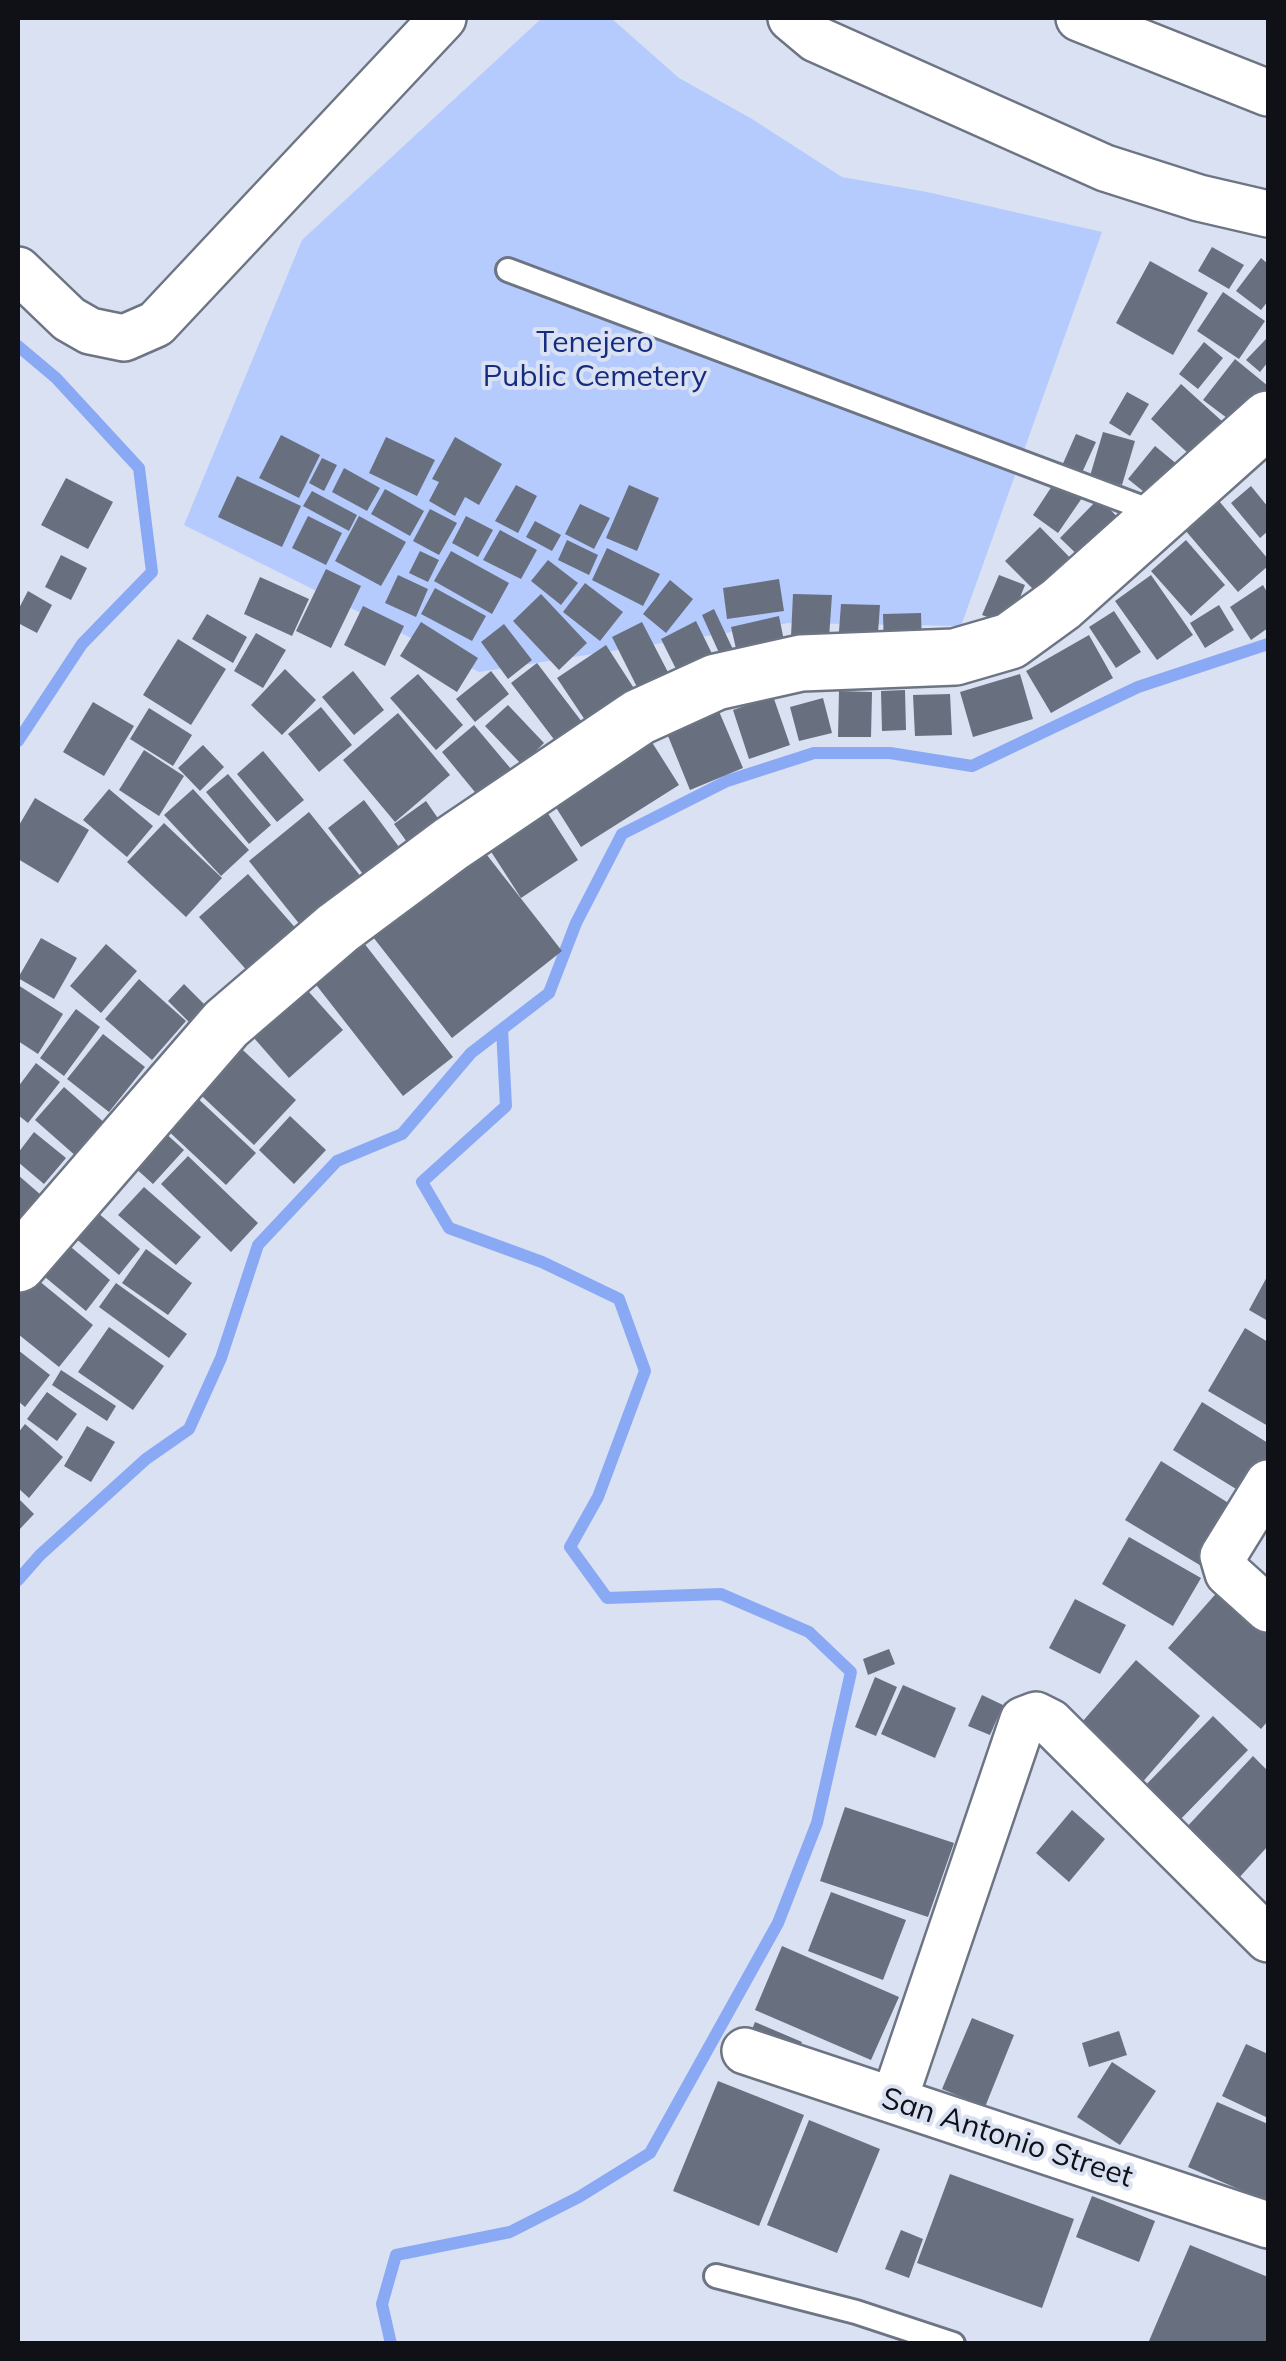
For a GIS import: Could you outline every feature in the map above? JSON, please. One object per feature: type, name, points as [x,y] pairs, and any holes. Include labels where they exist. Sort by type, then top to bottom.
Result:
[{"type":"street","points":[[18,270],[69,319],[90,331],[124,338],[156,324],[443,18]]},
{"type":"street","points":[[790,18],[816,39],[1105,168],[1199,198],[1268,214]]},
{"type":"street","points":[[1079,18],[1268,93]]},
{"type":"street","points":[[18,1264],[226,1024],[338,928],[451,844],[639,717],[716,682],[801,663],[955,657],[1010,641],[1061,604],[1268,419]]},
{"type":"street","points":[[1268,1483],[1223,1556],[1228,1573],[1268,1609]]},
{"type":"street","points":[[894,2100],[1023,1720],[1036,1715],[1050,1722],[1268,1938]]},
{"type":"street","name":"San Antonio Street","points":[[745,2051],[1268,2224]]},
{"type":"lane","points":[[508,270],[1160,514]]},
{"type":"lane","points":[[716,2276],[882,2320],[954,2344]]},
{"type":"lane","points":[[873,2344],[882,2320]]},
{"type":"green space","name":"Tenejero Public Cemetery","points":[[542,18],[611,18],[679,78],[842,177],[1102,232],[961,626],[789,623],[479,672],[184,525],[302,240]]},
{"type":"building","points":[[1212,247],[1244,265],[1229,289],[1198,271]]},
{"type":"building","points":[[1261,258],[1268,264],[1268,301],[1261,310],[1236,291]]},
{"type":"building","points":[[1150,261],[1208,293],[1173,355],[1116,323]]},
{"type":"building","points":[[1223,292],[1265,321],[1239,359],[1197,331]]},
{"type":"building","points":[[1266,339],[1268,362],[1260,372],[1246,360]]},
{"type":"building","points":[[1204,342],[1223,358],[1198,389],[1179,374]]},
{"type":"building","points":[[1235,359],[1268,386],[1268,406],[1247,433],[1203,400]]},
{"type":"building","points":[[1181,384],[1234,432],[1203,467],[1151,419]]},
{"type":"building","points":[[1127,392],[1149,404],[1130,436],[1109,423]]},
{"type":"building","points":[[1103,432],[1135,441],[1122,485],[1090,476]]},
{"type":"building","points":[[1076,434],[1096,442],[1080,477],[1061,468]]},
{"type":"building","points":[[281,435],[320,455],[299,498],[259,478]]},
{"type":"building","points":[[386,437],[435,460],[417,496],[369,473]]},
{"type":"building","points":[[455,437],[502,464],[479,505],[465,497],[455,516],[429,501],[439,482],[432,479]]},
{"type":"building","points":[[1155,446],[1190,475],[1164,508],[1128,479]]},
{"type":"building","points":[[322,458],[337,465],[324,491],[309,483]]},
{"type":"building","points":[[344,468],[380,488],[367,511],[332,492]]},
{"type":"building","points":[[237,476],[301,506],[282,547],[218,517]]},
{"type":"building","points":[[66,478],[113,502],[88,549],[41,525]]},
{"type":"building","points":[[1056,480],[1082,498],[1058,533],[1033,515]]},
{"type":"building","points":[[516,485],[537,496],[518,533],[495,521]]},
{"type":"building","points":[[629,485],[659,498],[637,551],[606,538]]},
{"type":"building","points":[[1251,486],[1268,507],[1268,531],[1260,538],[1231,503]]},
{"type":"building","points":[[385,489],[424,511],[410,536],[371,514]]},
{"type":"building","points":[[312,491],[357,515],[349,531],[303,506]]},
{"type":"building","points":[[1099,498],[1125,525],[1087,564],[1060,538]]},
{"type":"building","points":[[1219,501],[1268,559],[1268,566],[1238,592],[1185,530]]},
{"type":"building","points":[[580,504],[610,518],[594,549],[565,534]]},
{"type":"building","points":[[430,509],[457,523],[439,555],[413,541]]},
{"type":"building","points":[[308,516],[342,533],[326,565],[292,548]]},
{"type":"building","points":[[359,516],[406,542],[381,586],[335,561]]},
{"type":"building","points":[[466,516],[493,530],[478,557],[452,543]]},
{"type":"building","points":[[535,521],[561,535],[552,551],[526,537]]},
{"type":"building","points":[[1040,527],[1086,574],[1052,608],[1005,561]]},
{"type":"building","points":[[500,530],[537,550],[521,579],[483,560]]},
{"type":"building","points":[[567,540],[598,555],[589,575],[558,560]]},
{"type":"building","points":[[1186,540],[1225,585],[1191,616],[1151,571]]},
{"type":"building","points":[[607,548],[660,574],[643,606],[592,580]]},
{"type":"building","points":[[420,551],[439,560],[428,582],[409,573]]},
{"type":"building","points":[[451,551],[509,583],[492,614],[434,581]]},
{"type":"building","points":[[61,555],[87,568],[71,600],[45,587]]},
{"type":"building","points":[[548,560],[578,583],[561,605],[531,581]]},
{"type":"building","points":[[326,569],[361,586],[331,648],[296,631]]},
{"type":"building","points":[[398,575],[428,589],[416,617],[385,603]]},
{"type":"building","points":[[999,575],[1025,585],[1009,625],[982,615]]},
{"type":"building","points":[[1151,575],[1193,635],[1157,660],[1115,601]]},
{"type":"building","points":[[260,577],[309,599],[292,636],[244,614]]},
{"type":"building","points":[[779,579],[784,611],[727,619],[723,588]]},
{"type":"building","points":[[670,580],[693,599],[666,633],[643,614]]},
{"type":"building","points":[[585,583],[623,612],[600,641],[563,612]]},
{"type":"building","points":[[1263,585],[1268,594],[1268,628],[1251,640],[1230,607]]},
{"type":"building","points":[[435,588],[486,616],[472,641],[421,614]]},
{"type":"building","points":[[28,591],[52,605],[37,633],[18,623],[18,610]]},
{"type":"building","points":[[541,594],[587,643],[559,670],[513,621]]},
{"type":"building","points":[[793,594],[832,595],[829,638],[791,637]]},
{"type":"building","points":[[841,604],[880,605],[877,647],[838,645]]},
{"type":"building","points":[[1219,605],[1234,630],[1205,648],[1190,623]]},
{"type":"building","points":[[363,606],[404,626],[385,666],[344,645]]},
{"type":"building","points":[[714,609],[738,660],[725,666],[702,615]]},
{"type":"building","points":[[1114,611],[1141,652],[1116,668],[1089,627]]},
{"type":"building","points":[[921,613],[922,647],[884,648],[883,614]]},
{"type":"building","points":[[207,614],[247,637],[233,663],[192,639]]},
{"type":"building","points":[[779,616],[785,646],[738,657],[731,627]]},
{"type":"building","points":[[696,621],[718,666],[683,683],[661,639]]},
{"type":"building","points":[[421,622],[478,658],[457,692],[400,656]]},
{"type":"building","points":[[642,622],[672,680],[641,695],[612,637]]},
{"type":"building","points":[[504,624],[532,660],[508,679],[481,642]]},
{"type":"building","points":[[256,633],[286,650],[263,688],[234,671]]},
{"type":"building","points":[[1089,635],[1113,678],[1051,713],[1026,671]]},
{"type":"building","points":[[178,639],[226,669],[191,725],[143,695]]},
{"type":"building","points":[[606,645],[637,693],[589,726],[557,678]]},
{"type":"building","points":[[537,663],[582,722],[556,742],[511,683]]},
{"type":"building","points":[[285,669],[316,700],[282,735],[251,705]]},
{"type":"building","points":[[353,671],[384,710],[354,735],[322,697]]},
{"type":"building","points":[[491,671],[509,694],[475,722],[456,699]]},
{"type":"building","points":[[418,674],[463,725],[436,750],[390,698]]},
{"type":"building","points":[[1020,674],[1033,719],[973,737],[960,692]]},
{"type":"building","points":[[905,690],[906,730],[882,731],[881,691]]},
{"type":"building","points":[[839,691],[872,692],[871,737],[838,737]]},
{"type":"building","points":[[950,694],[952,735],[915,736],[913,695]]},
{"type":"building","points":[[773,696],[790,745],[749,759],[733,710]]},
{"type":"building","points":[[823,698],[832,733],[799,741],[790,707]]},
{"type":"building","points":[[93,702],[134,726],[104,776],[63,752]]},
{"type":"building","points":[[508,705],[544,743],[522,765],[485,726]]},
{"type":"building","points":[[321,707],[352,745],[319,772],[288,734]]},
{"type":"building","points":[[149,708],[192,735],[173,766],[130,739]]},
{"type":"building","points":[[718,709],[743,768],[690,790],[666,731]]},
{"type":"building","points":[[398,713],[450,775],[395,822],[343,760]]},
{"type":"building","points":[[474,725],[511,769],[479,797],[442,752]]},
{"type":"building","points":[[648,736],[679,785],[581,847],[550,798]]},
{"type":"building","points":[[203,745],[224,767],[200,791],[178,768]]},
{"type":"building","points":[[144,750],[184,776],[159,816],[119,790]]},
{"type":"building","points":[[263,751],[304,800],[277,822],[237,774]]},
{"type":"building","points":[[228,774],[271,825],[249,844],[206,792]]},
{"type":"building","points":[[109,789],[153,826],[127,857],[83,820]]},
{"type":"building","points":[[193,789],[249,850],[221,876],[164,815]]},
{"type":"building","points":[[35,798],[89,830],[58,883],[18,859],[18,827]]},
{"type":"building","points":[[364,800],[405,855],[369,882],[328,828]]},
{"type":"building","points":[[426,801],[444,827],[412,849],[394,824]]},
{"type":"building","points":[[309,812],[366,883],[305,931],[249,861]]},
{"type":"building","points":[[547,812],[578,860],[521,898],[490,850]]},
{"type":"building","points":[[164,823],[222,878],[186,917],[127,862]]},
{"type":"building","points":[[483,850],[562,951],[452,1038],[373,937]]},
{"type":"building","points":[[248,874],[299,932],[251,975],[199,917]]},
{"type":"building","points":[[41,938],[77,958],[54,999],[18,978]]},
{"type":"building","points":[[360,938],[453,1057],[403,1096],[310,977]]},
{"type":"building","points":[[106,944],[137,971],[101,1013],[70,986]]},
{"type":"building","points":[[139,979],[186,1021],[152,1060],[105,1019]]},
{"type":"building","points":[[301,983],[343,1030],[289,1078],[247,1030]]},
{"type":"building","points":[[184,984],[211,1011],[195,1028],[168,1001]]},
{"type":"building","points":[[18,985],[63,1014],[38,1054],[18,1041]]},
{"type":"building","points":[[76,1009],[100,1027],[64,1076],[40,1058]]},
{"type":"building","points":[[103,1034],[145,1067],[109,1112],[67,1079]]},
{"type":"building","points":[[229,1037],[296,1100],[254,1145],[187,1082]]},
{"type":"building","points":[[36,1063],[60,1082],[28,1123],[18,1115],[18,1087]]},
{"type":"building","points":[[64,1087],[107,1125],[77,1157],[35,1120]]},
{"type":"building","points":[[193,1094],[256,1153],[226,1185],[163,1126]]},
{"type":"building","points":[[290,1116],[326,1150],[294,1184],[259,1150]]},
{"type":"building","points":[[152,1121],[184,1150],[153,1184],[122,1156]]},
{"type":"building","points":[[34,1132],[66,1158],[44,1184],[18,1162],[18,1153]]},
{"type":"building","points":[[188,1156],[258,1223],[231,1252],[161,1184]]},
{"type":"building","points":[[18,1175],[41,1195],[18,1222]]},
{"type":"building","points":[[144,1187],[201,1237],[176,1265],[118,1215]]},
{"type":"building","points":[[83,1200],[140,1249],[119,1275],[61,1226]]},
{"type":"building","points":[[59,1237],[110,1280],[86,1311],[34,1268]]},
{"type":"building","points":[[146,1249],[192,1283],[168,1315],[122,1283]]},
{"type":"building","points":[[1268,1275],[1268,1321],[1249,1310]]},
{"type":"building","points":[[33,1276],[93,1325],[59,1367],[18,1334],[18,1295]]},
{"type":"building","points":[[116,1283],[187,1334],[169,1358],[99,1307]]},
{"type":"building","points":[[109,1327],[164,1366],[133,1410],[78,1372]]},
{"type":"building","points":[[1245,1328],[1268,1342],[1268,1426],[1208,1391]]},
{"type":"building","points":[[18,1350],[50,1375],[25,1407],[18,1401]]},
{"type":"building","points":[[61,1370],[116,1406],[107,1421],[52,1385]]},
{"type":"building","points":[[47,1392],[77,1414],[57,1441],[27,1419]]},
{"type":"building","points":[[1202,1402],[1268,1443],[1268,1464],[1249,1497],[1173,1450]]},
{"type":"building","points":[[25,1424],[63,1457],[29,1498],[18,1488],[18,1433]]},
{"type":"building","points":[[87,1426],[115,1442],[91,1482],[64,1466]]},
{"type":"building","points":[[1161,1461],[1243,1512],[1208,1570],[1125,1520]]},
{"type":"building","points":[[18,1498],[34,1514],[18,1531]]},
{"type":"building","points":[[1129,1537],[1201,1578],[1173,1626],[1102,1584]]},
{"type":"building","points":[[1228,1580],[1268,1616],[1268,1721],[1261,1729],[1168,1648]]},
{"type":"building","points":[[1075,1599],[1126,1625],[1100,1674],[1049,1648]]},
{"type":"building","points":[[889,1649],[895,1664],[868,1675],[863,1659]]},
{"type":"building","points":[[1136,1660],[1200,1716],[1140,1785],[1076,1729]]},
{"type":"building","points":[[875,1677],[897,1687],[876,1736],[855,1727]]},
{"type":"building","points":[[903,1685],[956,1708],[935,1758],[881,1734]]},
{"type":"building","points":[[982,1695],[1003,1705],[990,1735],[968,1726]]},
{"type":"building","points":[[1213,1716],[1248,1750],[1175,1825],[1140,1791]]},
{"type":"building","points":[[1253,1756],[1268,1771],[1268,1846],[1237,1880],[1184,1830]]},
{"type":"building","points":[[845,1807],[954,1843],[928,1917],[820,1881]]},
{"type":"building","points":[[1072,1810],[1105,1839],[1069,1882],[1036,1853]]},
{"type":"building","points":[[831,1892],[906,1920],[883,1980],[808,1951]]},
{"type":"building","points":[[782,1946],[899,1997],[871,2060],[755,2010]]},
{"type":"building","points":[[972,2018],[1014,2035],[985,2107],[942,2089]]},
{"type":"building","points":[[755,2022],[802,2042],[792,2063],[746,2044]]},
{"type":"building","points":[[1119,2031],[1127,2055],[1089,2067],[1082,2043]]},
{"type":"building","points":[[1246,2044],[1268,2054],[1268,2118],[1222,2096]]},
{"type":"building","points":[[1112,2062],[1156,2091],[1120,2145],[1077,2117]]},
{"type":"building","points":[[718,2081],[804,2115],[759,2226],[673,2191]]},
{"type":"building","points":[[1217,2102],[1268,2124],[1268,2202],[1188,2167]]},
{"type":"building","points":[[809,2120],[880,2149],[837,2253],[767,2225]]},
{"type":"building","points":[[950,2174],[1074,2219],[1042,2308],[917,2263]]},
{"type":"building","points":[[1092,2196],[1155,2221],[1139,2262],[1076,2237]]},
{"type":"building","points":[[901,2230],[923,2239],[909,2278],[885,2269]]},
{"type":"building","points":[[1190,2245],[1268,2277],[1266,2344],[1149,2341]]},
{"type":"waterway","points":[[18,346],[56,378],[139,468],[152,572],[82,644],[18,741]]},
{"type":"waterway","points":[[18,1580],[40,1555],[146,1459],[189,1429],[221,1358],[258,1245],[337,1161],[402,1134],[471,1053],[549,993],[576,923],[622,834],[727,781],[814,753],[890,753],[972,766],[1138,687],[1268,644]]},
{"type":"waterway","points":[[391,2344],[382,2304],[396,2255],[510,2232],[579,2197],[650,2153],[778,1923],[817,1823],[851,1672],[809,1632],[721,1594],[607,1598],[570,1547],[598,1497],[645,1371],[619,1299],[542,1262],[449,1228],[422,1182],[506,1106],[502,1029]]}]
